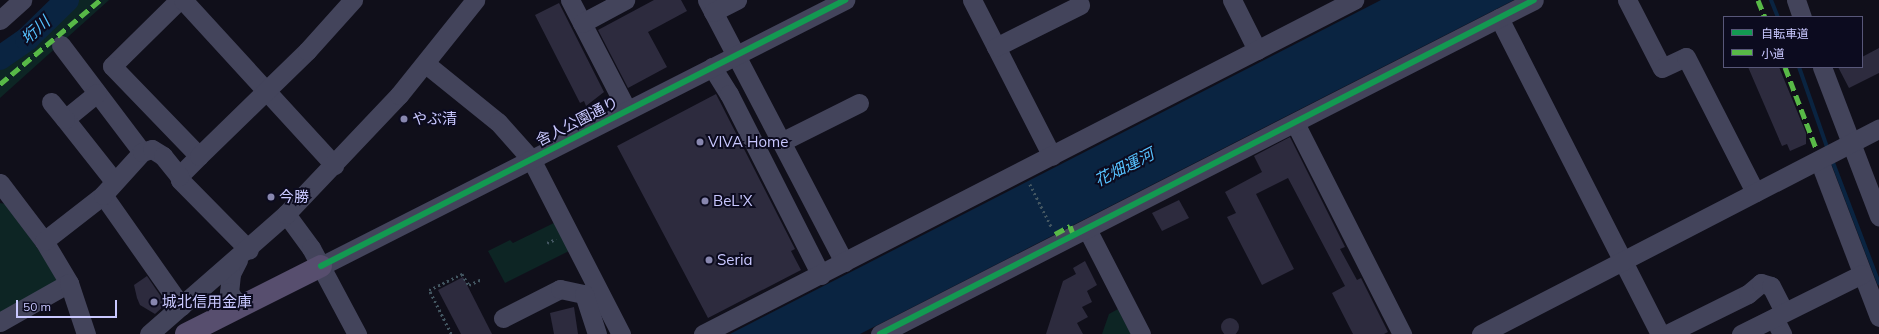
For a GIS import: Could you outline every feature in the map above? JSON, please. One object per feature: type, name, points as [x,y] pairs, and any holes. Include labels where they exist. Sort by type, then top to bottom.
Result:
[{"type":"main road","name":"舎人公園通り","points":[[186,334],[321,266]]},
{"type":"street","points":[[0,20],[22,0]]},
{"type":"street","points":[[180,0],[112,66],[199,156]]},
{"type":"street","points":[[183,0],[334,165]]},
{"type":"street","points":[[179,176],[267,91],[353,0]]},
{"type":"street","points":[[149,334],[244,255],[334,165],[426,64],[475,0]]},
{"type":"street","points":[[570,0],[627,110]]},
{"type":"street","points":[[582,23],[625,0]]},
{"type":"street","points":[[737,0],[710,6],[783,142],[844,262]]},
{"type":"street","name":"舎人公園通り","points":[[321,266],[845,0]]},
{"type":"street","points":[[972,0],[1052,156]]},
{"type":"street","points":[[1232,0],[1257,50]]},
{"type":"street","points":[[703,334],[821,275],[1257,50],[1335,4],[1354,0]]},
{"type":"street","points":[[880,334],[1534,0]]},
{"type":"street","points":[[1627,0],[1662,68],[1686,57],[1755,192]]},
{"type":"street","points":[[1796,0],[1802,16]]},
{"type":"street","points":[[996,47],[1080,5]]},
{"type":"street","points":[[1500,18],[1660,334]]},
{"type":"street","points":[[61,45],[142,152]]},
{"type":"street","points":[[426,64],[498,122],[531,159],[621,334]]},
{"type":"street","points":[[712,67],[729,94],[821,275]]},
{"type":"street","points":[[1822,68],[1832,154],[1862,274],[1879,317]]},
{"type":"street","points":[[65,119],[97,93]]},
{"type":"street","points":[[51,102],[65,119],[181,306]]},
{"type":"street","points":[[783,142],[859,103]]},
{"type":"street","points":[[1295,123],[1402,334]]},
{"type":"street","points":[[1481,334],[1879,129]]},
{"type":"street","points":[[44,241],[108,188],[142,152],[152,149],[158,152],[177,169],[179,176],[244,255]]},
{"type":"street","points":[[1832,154],[1879,216]]},
{"type":"street","points":[[2,189],[44,241],[69,283],[86,334]]},
{"type":"street","points":[[286,214],[321,266],[357,334]]},
{"type":"street","points":[[1087,229],[1141,334]]},
{"type":"street","points":[[239,307],[229,292],[231,274],[244,255]]},
{"type":"street","points":[[1741,334],[1780,321],[1862,274]]},
{"type":"street","points":[[572,292],[574,286],[591,276]]},
{"type":"street","points":[[1667,334],[1748,294],[1761,282],[1771,286],[1780,321]]},
{"type":"street","points":[[0,322],[69,283]]},
{"type":"street","points":[[503,318],[560,289],[584,294],[597,334]]},
{"type":"path","points":[[1028,180],[1055,234]]},
{"type":"path","points":[[450,334],[429,290],[462,274],[469,286],[482,279]]},
{"type":"green space","points":[[78,0],[109,0],[0,98],[0,65]]},
{"type":"green space","points":[[0,203],[6,204],[58,277],[58,283],[0,315]]},
{"type":"green space","points":[[558,221],[573,249],[505,283],[488,251],[510,240],[513,243]]},
{"type":"green space","points":[[1118,309],[1131,334],[1102,334],[1109,314]]},
{"type":"water","name":"花畑運河","points":[[1381,0],[1514,0],[860,334],[730,334]]},
{"type":"building","points":[[654,0],[681,0],[687,11],[648,32],[667,67],[628,88],[598,30]]},
{"type":"building","points":[[559,3],[604,92],[586,106],[584,101],[580,103],[535,15]]},
{"type":"building","points":[[1879,48],[1879,73],[1849,88],[1839,68],[1863,68],[1863,56]]},
{"type":"building","points":[[1748,68],[1779,68],[1806,133],[1806,144],[1790,151],[1787,144],[1782,146]]},
{"type":"building","points":[[716,94],[795,249],[791,251],[801,270],[708,318],[617,146]]},
{"type":"building","points":[[1290,137],[1345,247],[1340,249],[1357,280],[1361,278],[1388,332],[1384,334],[1353,334],[1332,293],[1345,286],[1288,178],[1256,194],[1294,269],[1262,285],[1227,217],[1236,213],[1225,192],[1262,172],[1254,156]]},
{"type":"building","points":[[1179,200],[1189,218],[1162,231],[1152,213]]},
{"type":"building","points":[[1085,261],[1097,285],[1087,291],[1092,302],[1082,307],[1088,317],[1077,323],[1083,334],[1046,334],[1063,281],[1076,274],[1073,268]]},
{"type":"building","points":[[147,276],[166,304],[155,314],[140,305],[134,285]]},
{"type":"building","points":[[463,277],[492,334],[461,334],[438,290]]},
{"type":"building","points":[[574,307],[578,334],[554,334],[550,313]]},
{"type":"building","points":[[1230,318],[1238,324],[1238,330],[1233,335],[1227,335],[1224,333],[1221,327],[1224,321]]},
{"type":"waterway","name":"垳川","points":[[0,58],[27,39],[67,0]]},
{"type":"waterway","points":[[1771,0],[1778,16]]},
{"type":"waterway","points":[[1799,68],[1828,150]]},
{"type":"waterway","points":[[1832,160],[1879,283]]},
{"type":"marked path","points":[[0,84],[100,0]]},
{"type":"marked path","points":[[1758,0],[1765,16]]},
{"type":"marked path","points":[[1785,68],[1816,148]]},
{"type":"marked path","points":[[1055,234],[1070,226],[1074,236]]},
{"type":"cycle path","points":[[321,266],[845,0]]},
{"type":"cycle path","points":[[880,334],[1534,0]]},
{"type":"place","name":"やぶ清","points":[[404,119]]},
{"type":"place","name":"VIVA Home","points":[[700,142]]},
{"type":"place","name":"今勝","points":[[271,197]]},
{"type":"place","name":"BeL'X","points":[[705,201]]},
{"type":"place","name":"Seria","points":[[709,260]]},
{"type":"place","name":"城北信用金庫","points":[[154,302]]}]
